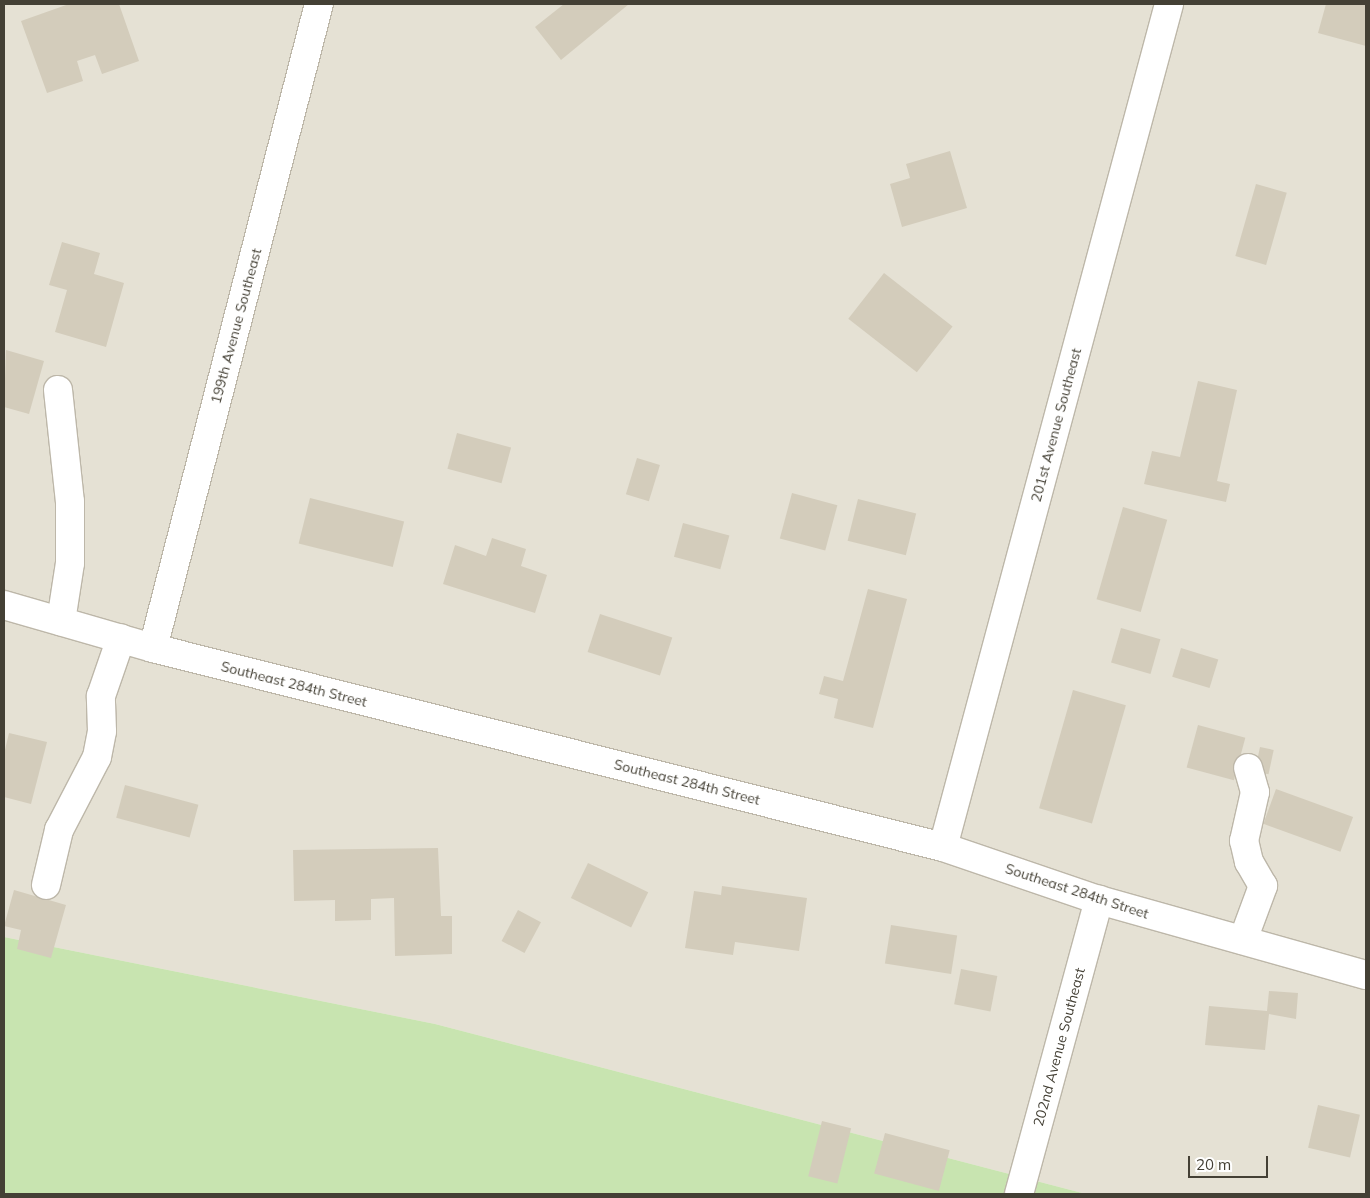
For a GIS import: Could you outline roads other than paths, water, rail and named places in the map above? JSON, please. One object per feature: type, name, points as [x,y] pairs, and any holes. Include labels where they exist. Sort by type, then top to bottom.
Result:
[{"type":"street","name":"199th Avenue Southeast","points":[[153,648],[319,4]]},
{"type":"street","name":"201st Avenue Southeast","points":[[943,847],[1169,4]]},
{"type":"street","points":[[58,390],[70,511],[70,563],[61,622]]},
{"type":"street","name":"Southeast 284th Street","points":[[4,605],[153,648],[943,847],[1099,900],[1366,974]]},
{"type":"street","points":[[46,885],[59,830],[98,757],[102,731],[101,696],[121,638]]},
{"type":"street","points":[[1243,940],[1263,886],[1249,862],[1244,842],[1255,792],[1248,768]]},
{"type":"street","name":"202nd Avenue Southeast","points":[[1019,1194],[1099,900]]}]
